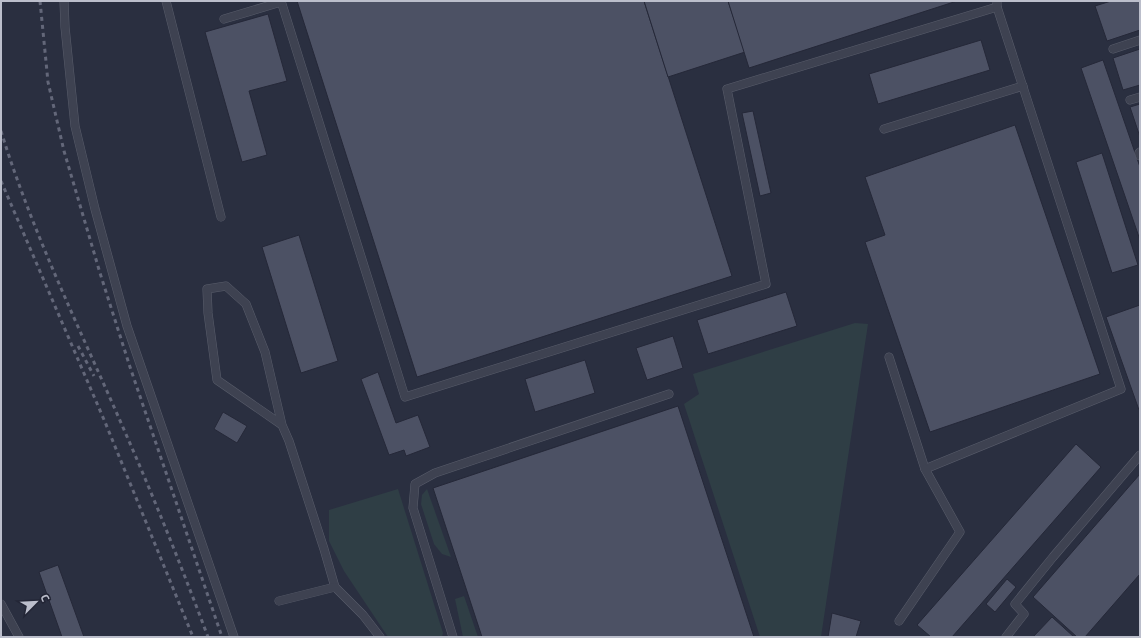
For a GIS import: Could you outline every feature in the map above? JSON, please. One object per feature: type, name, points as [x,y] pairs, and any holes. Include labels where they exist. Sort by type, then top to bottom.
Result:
[{"type":"lane","points":[[64,1],[65,27],[75,126],[95,209],[127,326],[234,637]]},
{"type":"lane","points":[[166,1],[222,217]]},
{"type":"lane","points":[[224,19],[281,2],[405,397],[766,284],[727,89],[997,4],[1121,389],[925,468]]},
{"type":"lane","points":[[1113,49],[1140,40]]},
{"type":"lane","points":[[884,129],[1023,86]]},
{"type":"lane","points":[[1130,100],[1140,97]]},
{"type":"lane","points":[[1140,152],[1140,156]]},
{"type":"lane","points":[[282,425],[217,380],[208,313],[207,289],[226,286],[246,304],[265,352],[282,425],[289,441],[335,587],[363,615],[380,637]]},
{"type":"lane","points":[[889,357],[925,468],[960,532],[899,621]]},
{"type":"lane","points":[[453,637],[413,508],[415,484],[435,473],[669,394]]},
{"type":"lane","points":[[1006,637],[1024,614],[1015,604],[1140,455]]},
{"type":"lane","points":[[279,601],[335,587]]},
{"type":"lane","points":[[1,604],[19,637]]},
{"type":"shaded area","points":[[855,323],[868,324],[821,637],[760,637],[684,404],[699,394],[693,374]]},
{"type":"shaded area","points":[[398,489],[443,633],[442,637],[388,637],[344,571],[329,541],[329,510]]},
{"type":"shaded area","points":[[427,489],[451,557],[442,554],[434,544],[421,504],[422,495]]},
{"type":"shaded area","points":[[464,596],[478,637],[463,637],[455,599]]},
{"type":"building","points":[[297,1],[644,1],[732,276],[417,377]]},
{"type":"building","points":[[644,1],[728,1],[745,52],[668,77]]},
{"type":"building","points":[[728,1],[957,1],[749,68]]},
{"type":"building","points":[[1111,1],[1140,1],[1140,30],[1107,41],[1095,6]]},
{"type":"building","points":[[268,14],[287,81],[249,91],[267,155],[242,162],[205,32]]},
{"type":"building","points":[[981,40],[990,70],[878,104],[869,74]]},
{"type":"building","points":[[1140,49],[1140,85],[1123,90],[1113,58]]},
{"type":"building","points":[[1103,60],[1140,167],[1140,240],[1081,68]]},
{"type":"building","points":[[1140,104],[1140,137],[1130,107]]},
{"type":"building","points":[[753,111],[771,193],[760,196],[742,113]]},
{"type":"building","points":[[1015,125],[1100,374],[930,432],[865,242],[885,235],[865,177]]},
{"type":"building","points":[[1102,153],[1138,265],[1112,273],[1076,162]]},
{"type":"building","points":[[299,235],[338,361],[301,373],[262,247]]},
{"type":"building","points":[[786,292],[797,326],[708,354],[697,320]]},
{"type":"building","points":[[1140,305],[1140,409],[1139,410],[1106,317]]},
{"type":"building","points":[[673,336],[683,368],[647,380],[636,348]]},
{"type":"building","points":[[585,360],[595,393],[535,412],[525,379]]},
{"type":"building","points":[[378,372],[396,423],[418,415],[430,447],[406,456],[404,450],[389,455],[361,379]]},
{"type":"building","points":[[678,406],[754,637],[482,637],[433,488]]},
{"type":"building","points":[[223,412],[247,426],[237,443],[214,429]]},
{"type":"building","points":[[1076,444],[1101,467],[952,637],[931,637],[917,625]]},
{"type":"building","points":[[1140,474],[1140,574],[1085,637],[1077,637],[1033,597]]},
{"type":"building","points":[[58,565],[84,637],[62,637],[39,572]]},
{"type":"building","points":[[1007,579],[1016,587],[995,612],[986,604]]},
{"type":"building","points":[[832,613],[861,621],[856,637],[828,637]]},
{"type":"building","points":[[1052,617],[1074,637],[1033,637]]},
{"type":"railway","points":[[40,1],[48,82],[64,151],[100,273],[130,367],[222,637]]},
{"type":"railway","points":[[1,131],[43,246],[147,483],[208,637]]},
{"type":"railway","points":[[1,181],[105,422],[193,637]]},
{"type":"railway","points":[[78,346],[94,376]]}]
